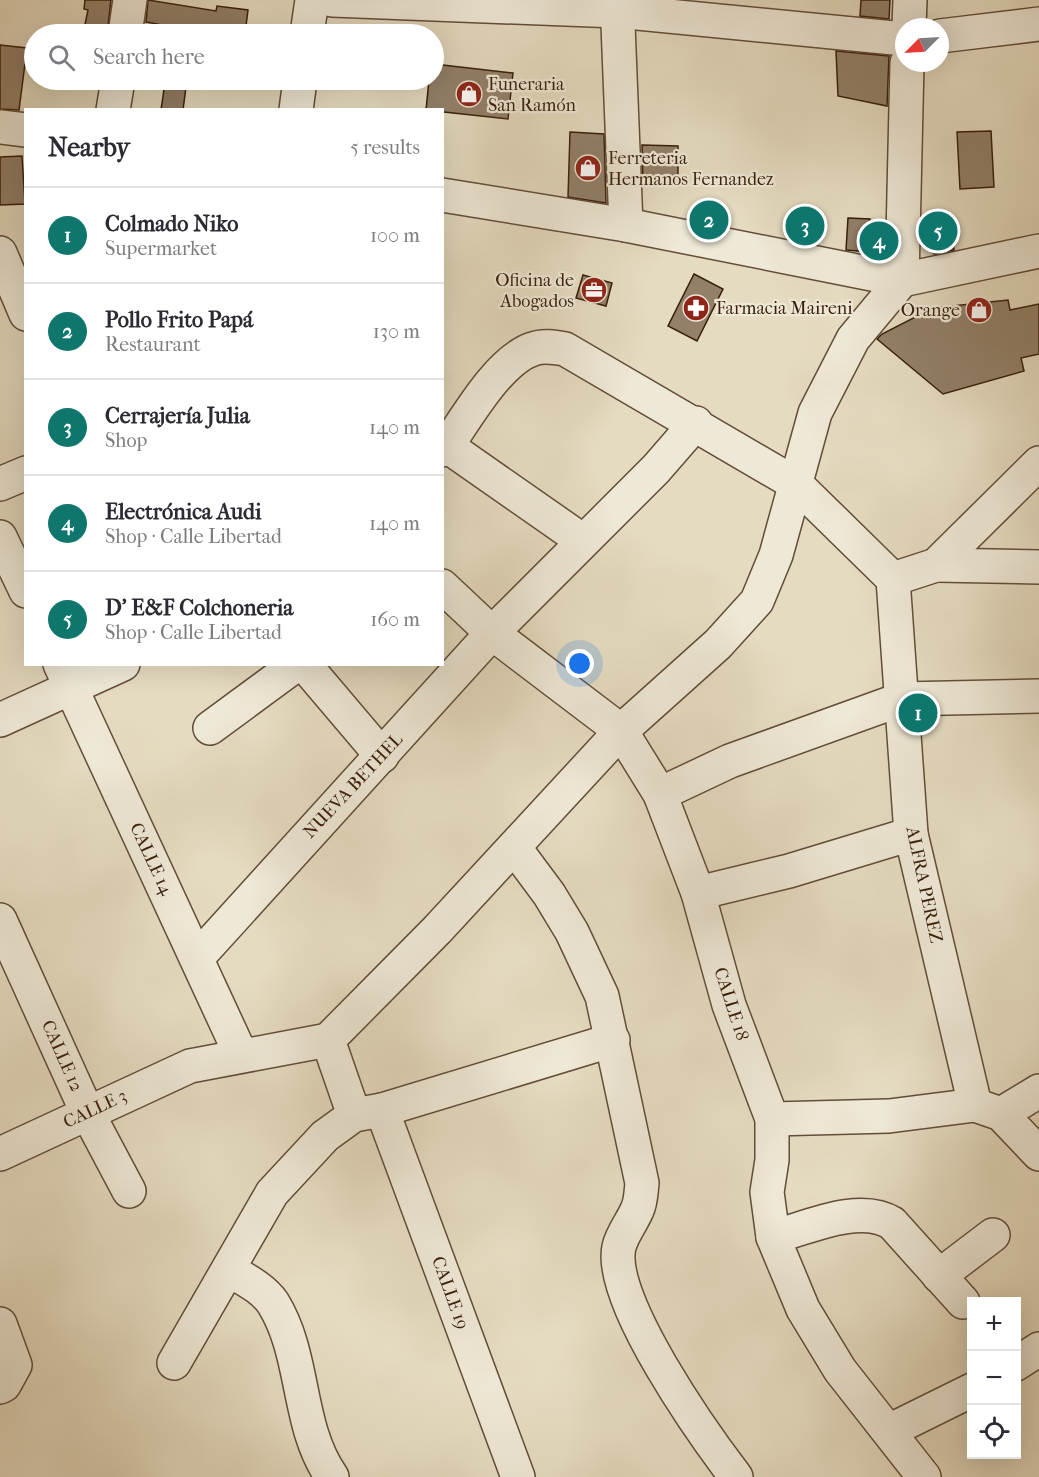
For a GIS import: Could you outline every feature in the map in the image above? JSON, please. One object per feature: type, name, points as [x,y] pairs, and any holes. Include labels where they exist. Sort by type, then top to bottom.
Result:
[{"type":"street","points":[[126,24],[130,0]]},
{"type":"street","points":[[308,24],[312,0]]},
{"type":"street","points":[[332,0],[617,6],[895,38]]},
{"type":"street","points":[[909,18],[910,0]]},
{"type":"street","points":[[617,6],[626,225]]},
{"type":"street","points":[[949,35],[1039,24]]},
{"type":"street","points":[[328,1040],[437,930],[621,731],[718,644],[756,601],[776,555],[814,413],[853,339],[902,280],[907,72]]},
{"type":"street","points":[[113,108],[116,90]]},
{"type":"street","points":[[296,108],[299,90]]},
{"type":"street","points":[[0,127],[24,130]]},
{"type":"street","points":[[444,195],[626,225],[902,280],[1039,251]]},
{"type":"street","points":[[0,253],[14,304]]},
{"type":"street","points":[[583,541],[445,448],[496,378],[515,358],[532,349],[548,346],[565,349],[696,423],[796,484],[893,579],[936,565],[1039,567]]},
{"type":"street","name":"NUEVA BETHEL","points":[[198,957],[275,869],[382,756],[500,624],[656,469],[696,423]]},
{"type":"street","points":[[936,565],[1039,463]]},
{"type":"street","points":[[0,484],[24,474]]},
{"type":"street","points":[[0,537],[24,587]]},
{"type":"street","name":"ALFRA PEREZ","points":[[893,579],[911,834],[988,1109]]},
{"type":"street","name":"CALLE 18","points":[[444,587],[500,624],[621,731],[660,794],[698,893],[729,1005],[772,1119],[772,1160],[767,1192],[773,1237],[803,1309],[840,1370],[924,1477]]},
{"type":"street","points":[[0,720],[65,676],[113,666]]},
{"type":"street","points":[[210,728],[294,666]]},
{"type":"street","points":[[306,666],[382,756]]},
{"type":"street","name":"CALLE 14","points":[[65,676],[198,957],[241,1056]]},
{"type":"street","points":[[660,794],[741,757],[902,699],[1039,696]]},
{"type":"street","points":[[698,893],[789,872],[911,834]]},
{"type":"street","points":[[513,847],[549,894],[572,932],[602,996],[613,1040],[642,1184],[639,1208],[618,1248],[619,1272],[632,1306],[657,1358],[700,1430],[736,1477]]},
{"type":"street","name":"CALLE 12","points":[[0,920],[87,1112],[129,1191]]},
{"type":"street","name":"CALLE 3","points":[[0,1154],[190,1066],[328,1040]]},
{"type":"street","name":"CALLE 19","points":[[328,1040],[368,1112],[518,1477]]},
{"type":"street","points":[[174,1362],[272,1193],[325,1136],[368,1112],[613,1040]]},
{"type":"street","points":[[772,1119],[889,1116],[988,1109],[1039,1091]]},
{"type":"street","points":[[988,1109],[1039,1154]]},
{"type":"street","points":[[773,1237],[850,1217],[882,1217],[891,1223],[963,1302]]},
{"type":"street","points":[[939,1276],[993,1235]]},
{"type":"street","points":[[229,1270],[253,1285],[272,1302],[285,1328],[314,1445],[332,1477]]},
{"type":"street","points":[[0,1324],[7,1376]]},
{"type":"street","points":[[1021,1361],[1039,1350]]},
{"type":"street","points":[[889,1431],[967,1392]]},
{"type":"building","points":[[85,0],[111,0],[108,24],[85,24],[88,10],[84,9]]},
{"type":"building","points":[[148,0],[216,11],[217,6],[248,10],[246,24],[146,22]]},
{"type":"building","points":[[861,0],[890,0],[889,19],[860,16]]},
{"type":"building","points":[[0,45],[24,48],[24,71],[19,110],[0,109]]},
{"type":"building","points":[[836,51],[889,56],[887,106],[838,96]]},
{"type":"building","name":"Funeraria San Ramón","points":[[444,65],[513,73],[508,119],[444,112],[444,108],[426,108],[428,90],[444,90]]},
{"type":"building","points":[[164,90],[186,90],[183,108],[161,108]]},
{"type":"building","points":[[991,131],[994,187],[960,189],[957,132]]},
{"type":"building","name":"Ferreteria Hermanos Fernandez","points":[[570,132],[604,134],[606,203],[568,197]]},
{"type":"building","points":[[642,145],[678,146],[678,183],[643,182]]},
{"type":"building","points":[[22,156],[24,204],[0,205],[0,157]]},
{"type":"building","points":[[951,214],[954,250],[934,254],[924,245],[922,217]]},
{"type":"building","points":[[848,218],[870,219],[869,234],[884,235],[882,253],[846,250]]},
{"type":"building","name":"Farmacia Maireni","points":[[694,274],[723,289],[697,341],[668,326]]},
{"type":"building","name":"Oficina de Abogados","points":[[583,275],[612,283],[606,306],[576,298]]},
{"type":"building","points":[[1008,300],[1010,310],[1039,304],[1039,354],[1021,358],[1024,371],[943,394],[877,339],[882,334],[933,308]]},
{"type":"place","name":"Funeraria San Ramón","points":[[469,94]]},
{"type":"place","name":"Ferreteria Hermanos Fernandez","points":[[588,168]]},
{"type":"place","name":"Pollo Frito Papá","points":[[709,220]]},
{"type":"place","name":"Cerrajería Julia","points":[[805,226]]},
{"type":"place","name":"D' E&F Colchoneria","points":[[938,231]]},
{"type":"place","name":"Electrónica Audi","points":[[879,241]]},
{"type":"place","name":"Oficina de Abogados","points":[[594,290]]},
{"type":"place","name":"Farmacia Maireni","points":[[696,308]]},
{"type":"place","name":"Orange","points":[[979,310]]},
{"type":"place","name":"Colmado Niko","points":[[918,713]]}]
